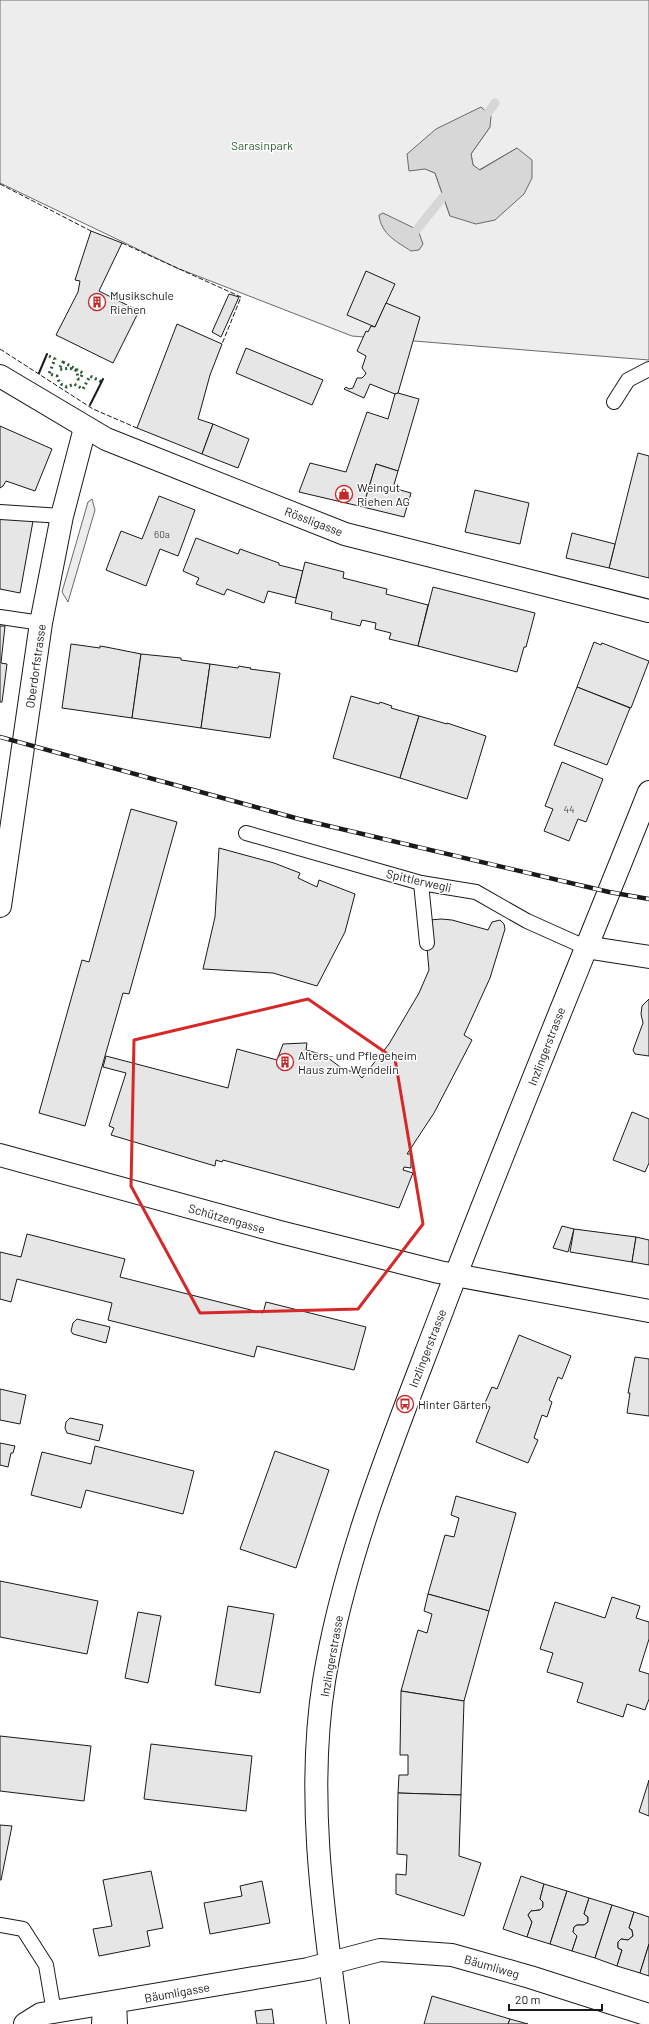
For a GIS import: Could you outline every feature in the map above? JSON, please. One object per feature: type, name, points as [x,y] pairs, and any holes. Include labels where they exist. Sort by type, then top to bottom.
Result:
[{"type":"street","name":"Rössligasse","points":[[0,376],[85,428],[113,442],[345,534],[649,610]]},
{"type":"street","name":"Oberdorfstrasse","points":[[0,906],[41,623],[62,516],[85,428]]},
{"type":"street","name":"Inzlingerstrasse","points":[[338,2024],[330,1963],[318,1836],[317,1758],[324,1683],[343,1592],[364,1522],[405,1404],[585,947],[649,792]]},
{"type":"street","points":[[585,947],[649,957]]},
{"type":"street","name":"Schützengasse","points":[[0,1155],[280,1232],[455,1275]]},
{"type":"street","points":[[455,1275],[649,1310]]},
{"type":"street","name":"Bäumliweg","points":[[330,1963],[380,1950],[452,1955],[530,1976],[649,2015]]},
{"type":"street","name":"Bäumligasse","points":[[25,2024],[41,2014],[105,2010],[308,1969],[330,1963]]},
{"type":"street","points":[[105,2010],[116,2024]]},
{"type":"lane","points":[[614,402],[628,380],[649,369]]},
{"type":"lane","points":[[0,512],[62,516]]},
{"type":"lane","points":[[0,617],[41,623]]},
{"type":"lane","name":"Spittlerwegli","points":[[246,833],[421,883],[476,892],[527,921],[585,947]]},
{"type":"lane","points":[[421,883],[427,943]]},
{"type":"lane","points":[[0,1925],[23,1929],[46,1965],[54,2012]]},
{"type":"highlighted area","points":[[308,999],[395,1059],[423,1224],[358,1309],[200,1313],[131,1186],[134,1040]]},
{"type":"shaded area","name":"Sarasinpark","points":[[0,0],[649,0],[649,360],[352,336],[177,268],[0,183]],"holes":[[[490,127],[471,154],[473,165],[479,170],[517,148],[450,216],[435,173],[426,169]]]},
{"type":"shaded area","points":[[481,107],[491,116],[490,127],[471,154],[473,165],[480,170],[517,148],[532,160],[532,178],[524,194],[495,220],[476,224],[450,216],[435,173],[425,169],[409,171],[407,154],[436,129]]},
{"type":"shaded area","points":[[383,213],[418,230],[423,244],[419,250],[411,251],[390,237],[380,222],[379,215]]},
{"type":"shaded area","points":[[92,499],[95,510],[68,602],[62,592],[88,502]]},
{"type":"building","name":"Musikschule Riehen","points":[[91,231],[122,243],[99,291],[139,311],[113,363],[56,335],[78,292],[80,281],[75,280]]},
{"type":"building","points":[[366,271],[395,284],[375,327],[347,315]]},
{"type":"building","points":[[229,294],[239,297],[221,337],[212,332]]},
{"type":"building","points":[[386,303],[420,317],[398,393],[395,394],[370,384],[364,398],[344,389],[346,387],[349,389],[353,388],[357,378],[362,378],[366,373],[362,368],[366,356],[357,351],[366,331],[368,332],[371,326],[375,327]]},
{"type":"building","points":[[177,324],[222,344],[210,375],[198,419],[213,424],[202,454],[137,428]]},
{"type":"building","points":[[246,348],[323,380],[312,405],[236,373]]},
{"type":"building","points":[[398,393],[419,399],[398,471],[376,464],[363,507],[299,492],[310,463],[346,472],[367,412],[388,419],[395,394]]},
{"type":"building","points":[[213,424],[249,439],[238,468],[202,454]]},
{"type":"building","points":[[0,426],[52,449],[35,491],[6,481],[0,488]]},
{"type":"building","points":[[638,453],[649,456],[649,578],[609,568]]},
{"type":"building","points":[[376,464],[398,471],[393,488],[411,493],[404,517],[363,507]]},
{"type":"building","points":[[475,490],[529,503],[520,544],[465,532]]},
{"type":"building","points":[[159,496],[195,510],[178,556],[160,549],[146,586],[106,570],[121,531],[142,539]]},
{"type":"building","points":[[0,515],[33,521],[20,593],[0,589]]},
{"type":"building","points":[[572,533],[615,544],[609,568],[566,558]]},
{"type":"building","points":[[196,538],[238,554],[240,549],[279,563],[279,565],[303,571],[296,598],[268,591],[264,603],[227,589],[224,595],[196,584],[199,578],[183,571]]},
{"type":"building","points":[[305,562],[344,572],[343,578],[387,589],[386,594],[428,605],[418,646],[389,639],[391,633],[375,629],[376,623],[362,620],[360,626],[331,619],[332,612],[295,603]]},
{"type":"building","points":[[433,587],[535,613],[526,647],[524,647],[517,672],[418,646]]},
{"type":"building","points":[[0,626],[5,626],[1,663],[7,664],[2,702],[0,702]]},
{"type":"building","points":[[594,642],[601,645],[602,643],[649,661],[631,708],[577,687]]},
{"type":"building","points":[[71,644],[100,648],[100,646],[141,654],[132,718],[62,708]]},
{"type":"building","points":[[141,654],[181,658],[181,660],[210,664],[201,728],[132,718]]},
{"type":"building","points":[[210,664],[238,668],[239,666],[280,673],[270,738],[201,728]]},
{"type":"building","points":[[577,687],[630,708],[607,765],[554,745]]},
{"type":"building","points":[[351,696],[379,704],[380,702],[392,706],[391,708],[419,716],[400,778],[333,758]]},
{"type":"building","points":[[419,716],[447,723],[486,736],[467,799],[400,778]]},
{"type":"building","points":[[562,762],[603,779],[586,822],[578,819],[569,841],[544,831],[553,809],[545,806]]},
{"type":"building","points":[[131,809],[177,822],[129,994],[123,993],[85,1126],[39,1113],[82,960],[89,962]]},
{"type":"building","points":[[219,848],[274,863],[300,873],[298,878],[317,887],[319,880],[355,894],[345,932],[317,986],[273,973],[203,969],[215,917]]},
{"type":"building","name":"Alters- und Pflegeheim Haus zum Wendelin","points":[[430,920],[452,920],[488,930],[492,922],[500,920],[504,924],[505,929],[490,978],[464,1035],[472,1040],[434,1113],[407,1154],[411,1154],[411,1168],[404,1167],[403,1170],[413,1173],[399,1208],[223,1160],[222,1162],[216,1160],[215,1166],[111,1135],[114,1128],[109,1126],[126,1073],[103,1067],[106,1056],[228,1088],[237,1049],[277,1060],[283,1044],[307,1043],[306,1050],[324,1055],[343,1069],[357,1073],[362,1078],[389,1044],[419,993],[429,970],[427,948],[433,947]]},
{"type":"building","points":[[649,999],[649,1056],[635,1054],[633,1050],[643,1023],[641,1014],[642,1006]]},
{"type":"building","points":[[632,1112],[649,1119],[649,1163],[645,1172],[613,1160]]},
{"type":"building","points":[[562,1226],[574,1229],[568,1252],[553,1248]]},
{"type":"building","points":[[574,1229],[636,1237],[632,1262],[570,1252]]},
{"type":"building","points":[[27,1234],[125,1259],[120,1277],[263,1313],[266,1302],[366,1327],[354,1370],[257,1346],[254,1357],[108,1320],[112,1303],[17,1279],[11,1302],[0,1299],[0,1252],[21,1257]]},
{"type":"building","points":[[636,1237],[649,1240],[649,1265],[632,1262]]},
{"type":"building","points":[[77,1319],[110,1327],[106,1343],[73,1334],[71,1331],[73,1323]]},
{"type":"building","points":[[519,1335],[571,1356],[562,1379],[558,1377],[549,1400],[552,1402],[547,1417],[542,1415],[534,1438],[538,1440],[528,1463],[476,1442],[490,1407],[484,1405],[492,1387],[497,1389]]},
{"type":"building","points":[[635,1357],[649,1359],[649,1416],[627,1413],[630,1393],[628,1393]]},
{"type":"building","points":[[0,1389],[26,1395],[20,1424],[0,1420]]},
{"type":"building","points":[[70,1418],[103,1425],[99,1441],[67,1433],[65,1428],[66,1422]]},
{"type":"building","points":[[0,1443],[15,1446],[13,1453],[11,1453],[8,1467],[0,1465]]},
{"type":"building","points":[[95,1446],[194,1471],[183,1514],[86,1490],[81,1508],[31,1495],[42,1452],[91,1464]]},
{"type":"building","points":[[275,1451],[329,1470],[296,1568],[240,1549]]},
{"type":"building","points":[[456,1496],[516,1513],[489,1611],[428,1594],[445,1535],[454,1537],[459,1518],[451,1515]]},
{"type":"building","points":[[0,1581],[98,1601],[87,1654],[0,1637]]},
{"type":"building","points":[[428,1594],[489,1611],[464,1701],[401,1691],[418,1630],[427,1633],[432,1614],[424,1611]]},
{"type":"building","points":[[612,1597],[640,1606],[636,1618],[649,1622],[649,1639],[639,1671],[649,1674],[649,1699],[645,1710],[627,1704],[623,1717],[577,1702],[583,1683],[547,1672],[553,1653],[540,1649],[555,1602],[605,1618]]},
{"type":"building","points":[[228,1606],[274,1614],[260,1693],[215,1685]]},
{"type":"building","points":[[138,1612],[161,1616],[148,1683],[125,1678]]},
{"type":"building","points":[[401,1691],[464,1701],[461,1795],[398,1793],[399,1775],[408,1775],[408,1755],[400,1755]]},
{"type":"building","points":[[0,1736],[91,1746],[84,1801],[0,1791]]},
{"type":"building","points":[[151,1744],[252,1756],[246,1811],[144,1799]]},
{"type":"building","points":[[649,1780],[649,1816],[639,1812]]},
{"type":"building","points":[[398,1793],[461,1795],[459,1856],[481,1863],[464,1916],[396,1894],[396,1874],[406,1875],[407,1855],[397,1854]]},
{"type":"building","points":[[0,1825],[12,1826],[1,1880],[0,1880]]},
{"type":"building","points":[[151,1871],[163,1928],[147,1931],[150,1946],[99,1956],[93,1929],[112,1926],[103,1880]]},
{"type":"building","points":[[521,1876],[544,1884],[540,1899],[543,1902],[543,1907],[540,1910],[531,1911],[528,1915],[532,1922],[527,1937],[503,1929]]},
{"type":"building","points":[[262,1881],[270,1923],[210,1934],[204,1903],[242,1896],[240,1886]]},
{"type":"building","points":[[544,1884],[567,1891],[550,1944],[527,1937],[532,1922],[528,1915],[531,1911],[540,1910],[543,1907],[543,1902],[540,1899]]},
{"type":"building","points":[[567,1891],[589,1898],[584,1914],[588,1917],[588,1922],[584,1925],[577,1925],[574,1927],[573,1932],[577,1936],[572,1951],[550,1944]]},
{"type":"building","points":[[589,1898],[612,1905],[595,1958],[572,1951],[577,1936],[573,1932],[574,1927],[577,1925],[584,1925],[588,1922],[588,1917],[584,1914]]},
{"type":"building","points":[[612,1905],[634,1912],[629,1928],[632,1930],[633,1936],[628,1940],[621,1939],[618,1942],[618,1948],[622,1950],[617,1966],[595,1958]]},
{"type":"building","points":[[634,1912],[649,1917],[649,1944],[640,1973],[617,1966],[622,1950],[618,1948],[618,1942],[621,1939],[628,1940],[633,1936],[632,1930],[629,1928]]},
{"type":"building","points":[[649,1944],[649,1976],[640,1973]]},
{"type":"building","points":[[432,1996],[510,2019],[508,2024],[424,2024]]},
{"type":"building","points":[[272,2009],[274,2024],[257,2024],[255,2011]]},
{"type":"building","points":[[510,2019],[528,2024],[508,2024]]},
{"type":"waterway","points":[[488,113],[495,103]]},
{"type":"waterway","points":[[414,233],[443,197]]},
{"type":"railway","points":[[0,737],[299,819],[609,892],[649,899]]},
{"type":"hedge","points":[[49,356],[55,359],[49,374],[57,376],[59,382],[67,387],[74,384],[83,389],[90,376],[102,382]]},
{"type":"hedge","points":[[63,362],[83,373],[80,379],[78,379],[77,371],[70,368],[59,369],[63,362]]},
{"type":"fence","points":[[0,184],[91,231]]},
{"type":"fence","points":[[122,243],[241,297],[222,344]]},
{"type":"fence","points":[[0,349],[93,409],[137,428]]},
{"type":"wall","points":[[39,373],[47,354]]},
{"type":"wall","points":[[90,405],[103,379]]},
{"type":"place","name":"Musikschule Riehen","points":[[97,302]]},
{"type":"place","name":"Weingut Riehen AG","points":[[344,494]]},
{"type":"place","name":"Alters- und Pflegeheim Haus zum Wendelin","points":[[285,1062]]},
{"type":"place","name":"Hinter Gärten","points":[[405,1404]]}]
